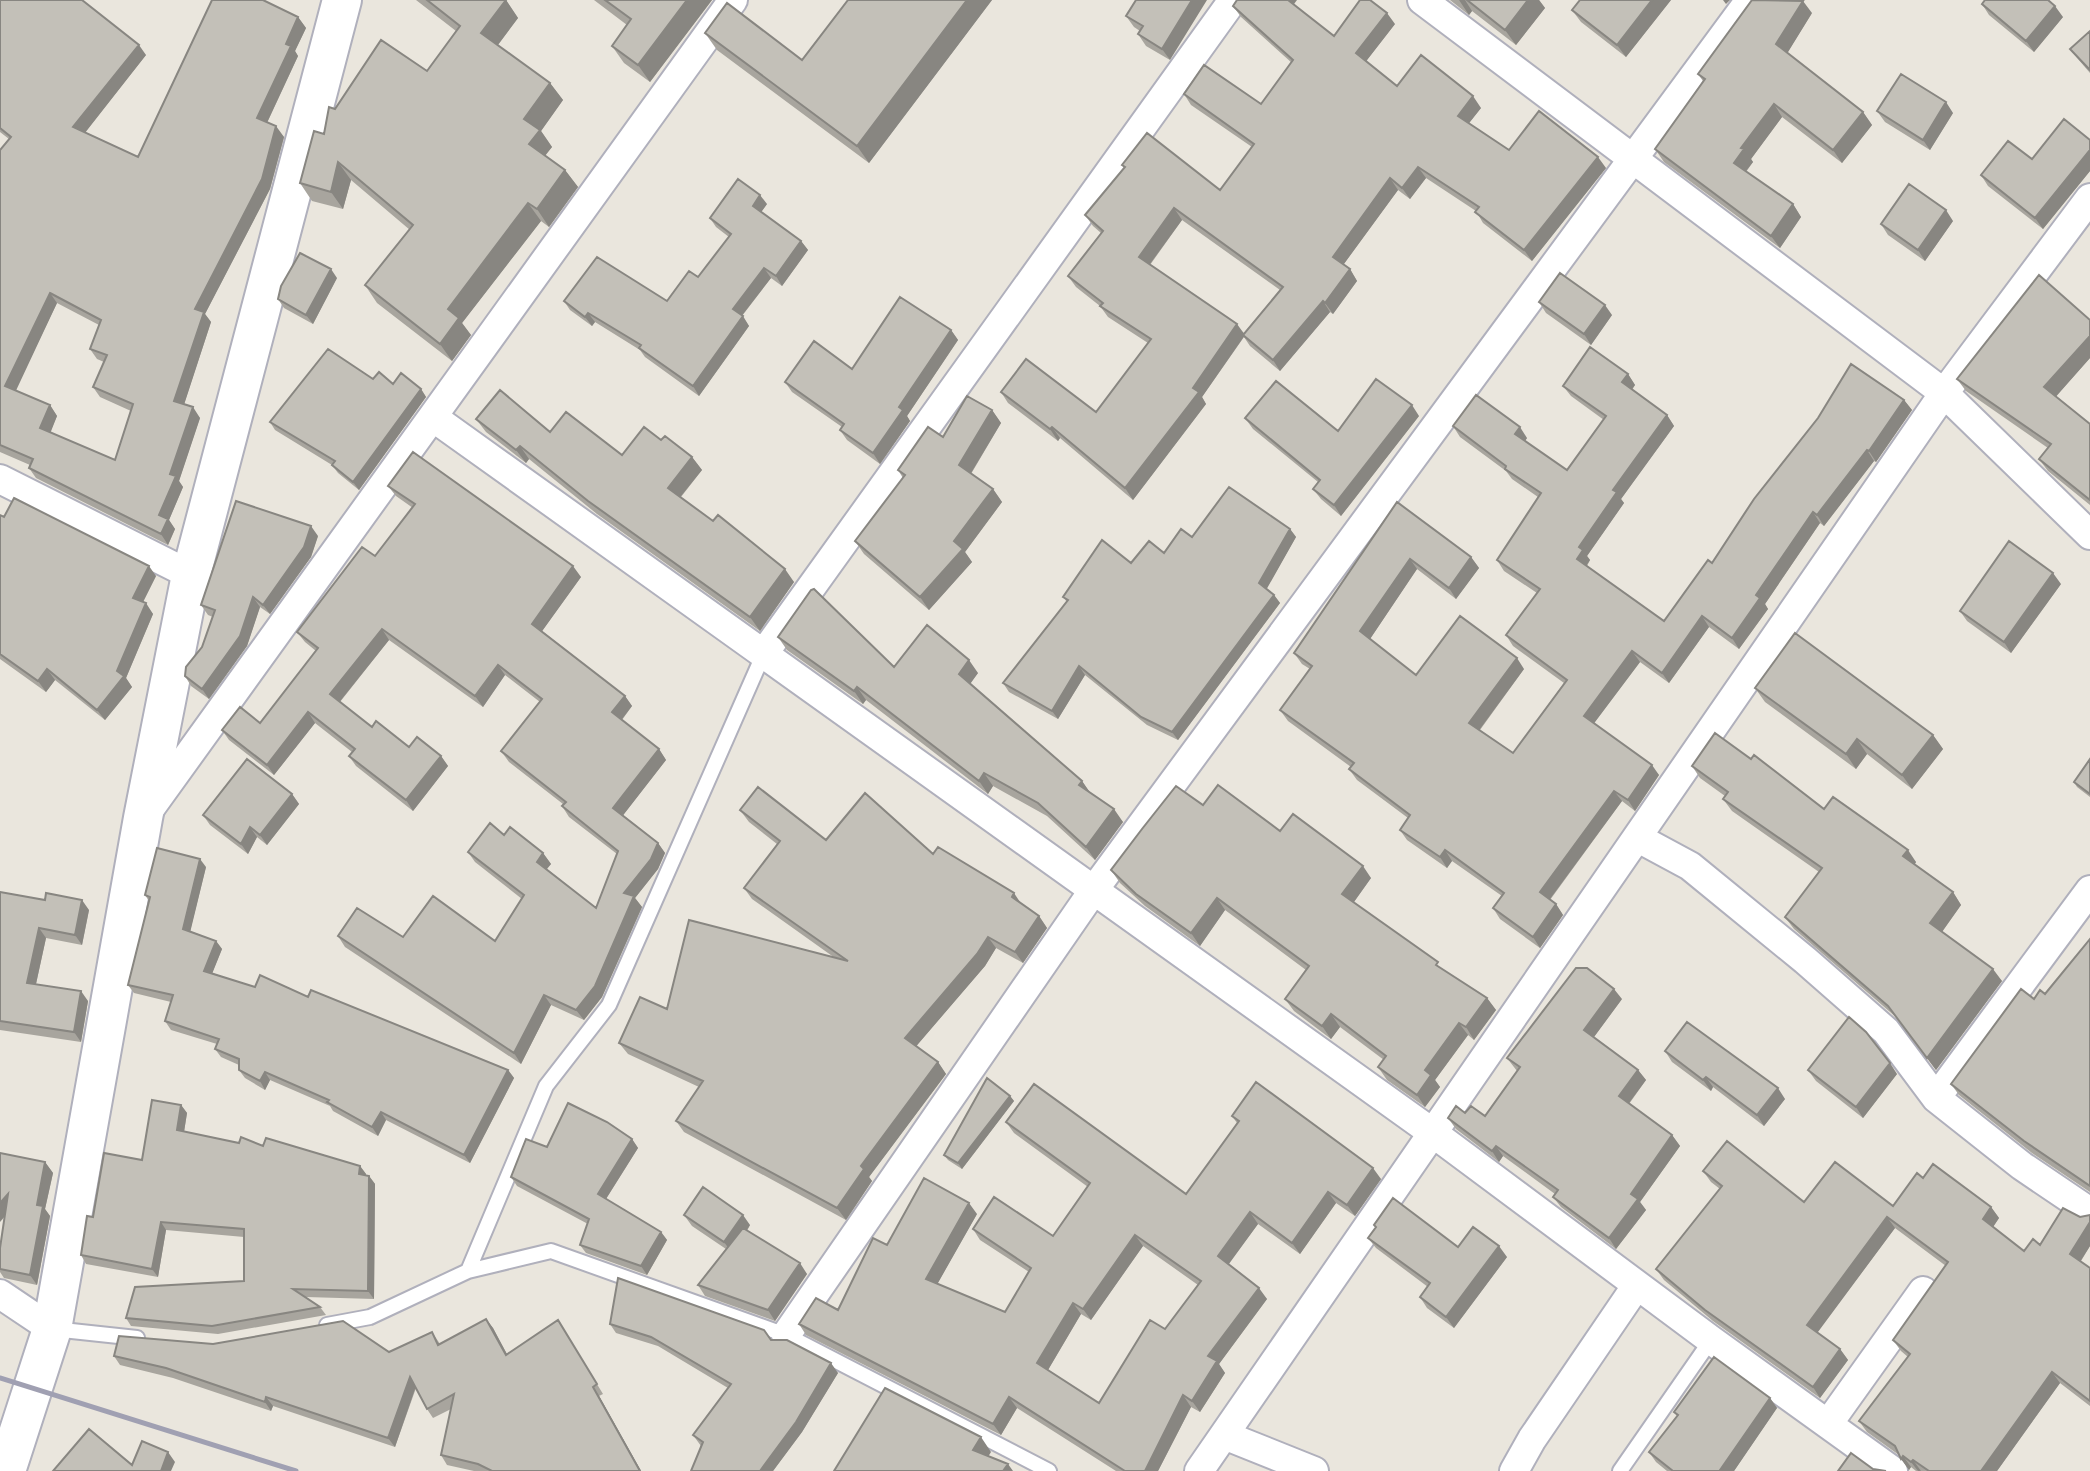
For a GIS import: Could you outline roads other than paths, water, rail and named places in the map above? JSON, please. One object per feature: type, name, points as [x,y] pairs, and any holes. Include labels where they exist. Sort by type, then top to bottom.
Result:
[{"type":"street","points":[[6,1471],[52,1329],[143,818],[191,575],[342,0]]},
{"type":"street","points":[[143,818],[733,0]]},
{"type":"street","points":[[764,653],[1233,0]]},
{"type":"street","points":[[1422,0],[1636,158],[1944,393],[2090,535]]},
{"type":"street","points":[[786,1335],[1093,891],[1750,0]]},
{"type":"street","points":[[1199,1471],[1944,393],[2090,198]]},
{"type":"street","points":[[434,418],[1433,1133],[1711,1340],[1894,1471]]},
{"type":"street","points":[[0,479],[191,575]]},
{"type":"street","points":[[1638,838],[1690,866],[1805,960],[1886,1031],[1936,1098],[2022,1166],[2090,1212]]},
{"type":"street","points":[[1936,1098],[2090,890]]},
{"type":"street","points":[[1514,1471],[1532,1439],[1637,1285]]},
{"type":"street","points":[[1828,1424],[1923,1291]]},
{"type":"street","points":[[0,1294],[52,1329]]},
{"type":"street","points":[[1224,1435],[1314,1471]]},
{"type":"lane","points":[[468,1271],[546,1086],[609,1005],[764,653]]},
{"type":"lane","points":[[306,1328],[370,1317],[468,1271],[551,1251],[786,1335],[1049,1471]]},
{"type":"lane","points":[[52,1329],[152,1340]]},
{"type":"lane","points":[[1620,1471],[1711,1340]]},
{"type":"railway","points":[[0,1378],[296,1471]]}]
